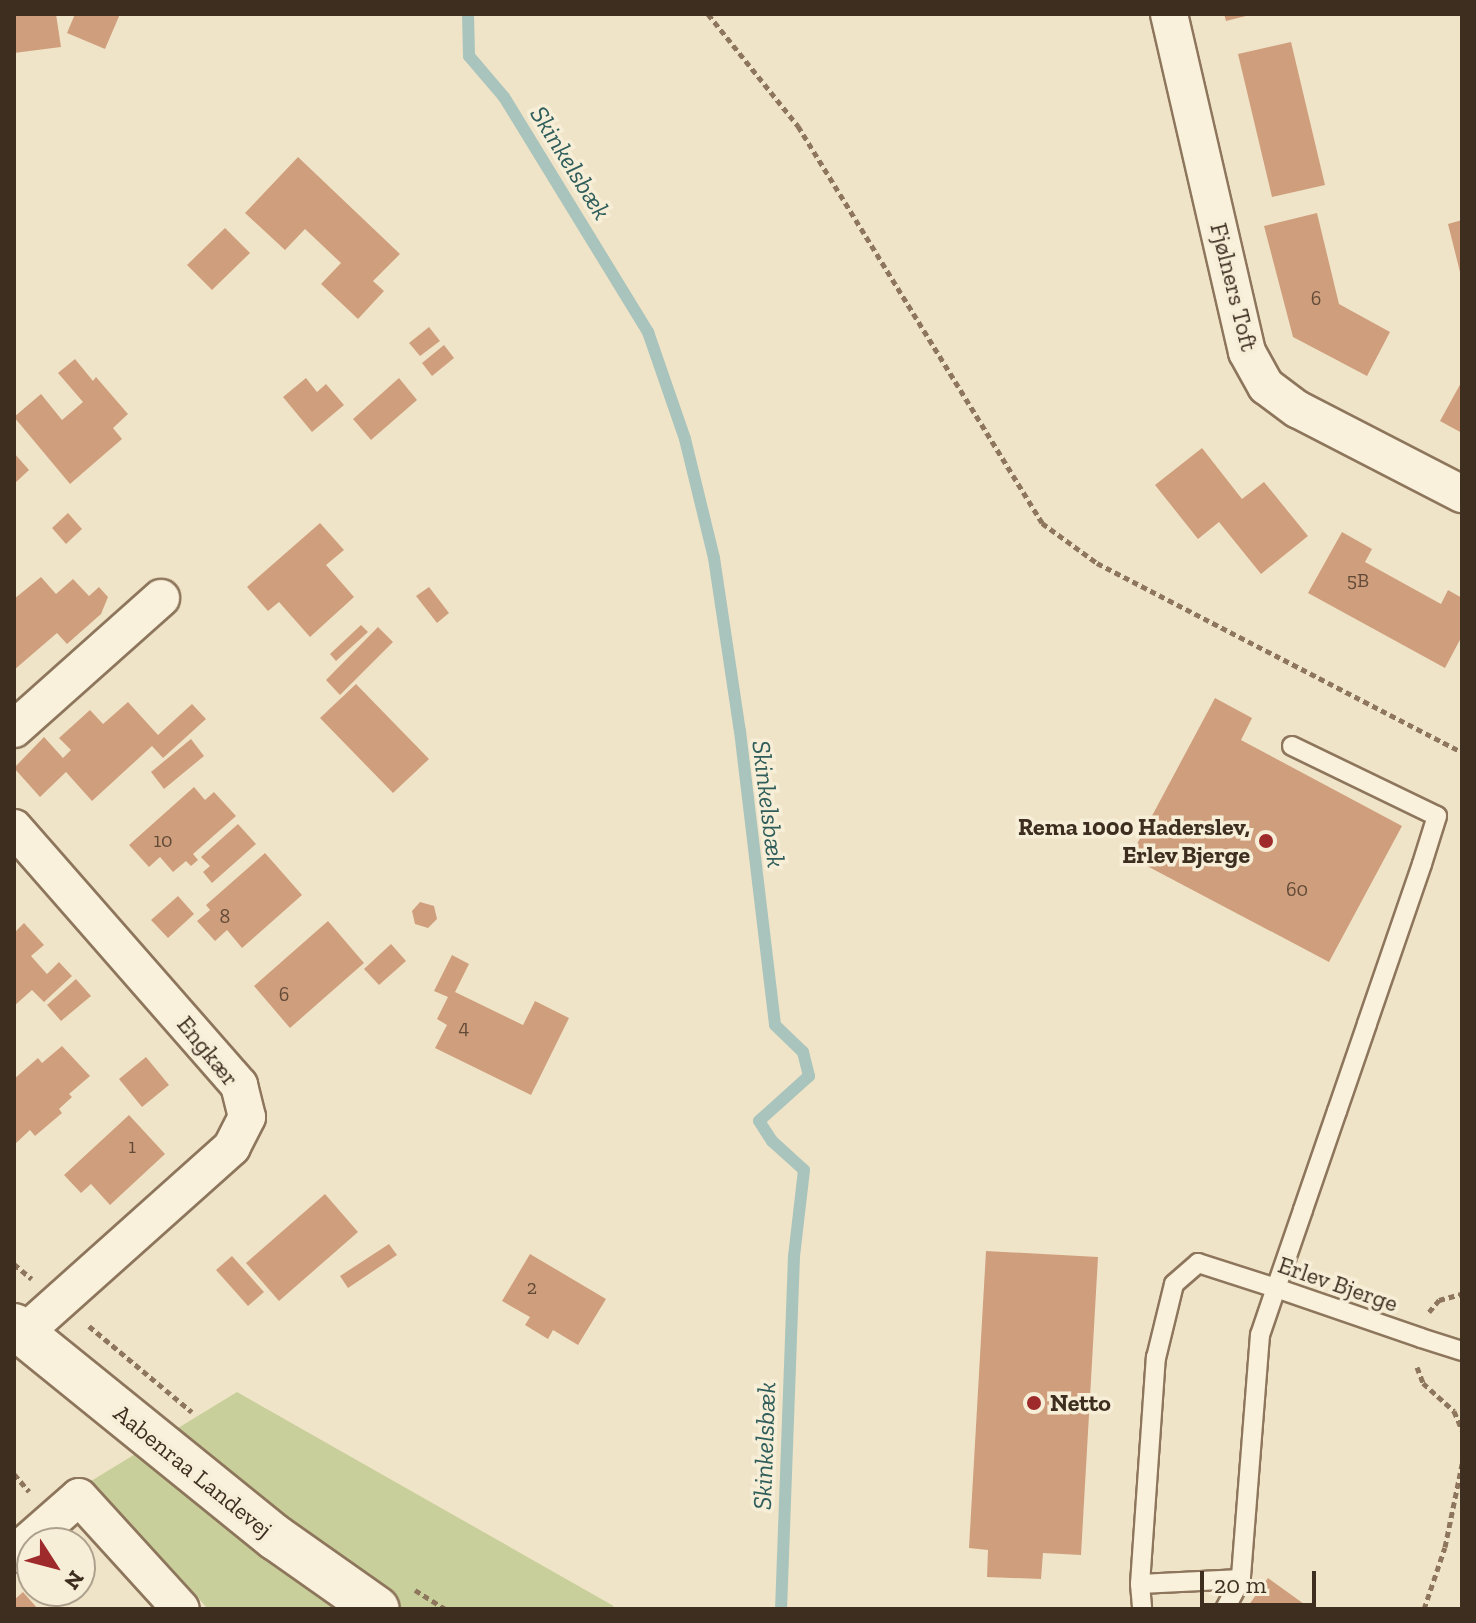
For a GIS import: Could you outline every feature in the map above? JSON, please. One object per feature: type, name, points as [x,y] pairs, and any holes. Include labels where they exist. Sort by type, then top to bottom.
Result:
[{"type":"main road","name":"Aabenraa Landevej","points":[[19,1330],[276,1538],[377,1609]]},
{"type":"street","name":"Fjølners Toft","points":[[1169,14],[1247,352],[1266,386],[1297,409],[1462,494]]},
{"type":"street","points":[[14,729],[161,598]]},
{"type":"street","name":"Engkær","points":[[14,828],[239,1085],[247,1117],[232,1147],[19,1330]]},
{"type":"street","points":[[14,1554],[79,1497],[181,1609]]},
{"type":"lane","points":[[1225,1609],[1241,1579],[1260,1335],[1437,816],[1292,746]]},
{"type":"lane","name":"Erlev Bjerge","points":[[1140,1584],[1156,1358],[1174,1284],[1198,1263],[1462,1351]]},
{"type":"lane","points":[[1142,1609],[1140,1584],[1241,1579]]},
{"type":"path","points":[[708,14],[798,126],[1042,523],[1097,563],[1462,752]]},
{"type":"path","points":[[1424,1609],[1445,1547],[1462,1464]]},
{"type":"green space","points":[[237,1392],[616,1609],[208,1609],[91,1481]]},
{"type":"building","points":[[14,14],[56,14],[61,47],[14,53]]},
{"type":"building","points":[[75,14],[120,14],[105,49],[67,33]]},
{"type":"building","points":[[1224,14],[1250,14],[1250,15],[1226,21]]},
{"type":"building","points":[[1291,42],[1325,185],[1272,197],[1238,54]]},
{"type":"building","points":[[298,157],[400,254],[373,281],[384,291],[358,319],[321,284],[341,263],[305,229],[285,250],[245,213]]},
{"type":"building","points":[[1317,213],[1339,304],[1390,332],[1367,376],[1293,337],[1264,226]]},
{"type":"building","points":[[1462,220],[1462,276],[1461,276],[1448,224]]},
{"type":"building","points":[[225,228],[250,253],[212,290],[187,265]]},
{"type":"building","points":[[429,327],[440,341],[420,356],[409,343]]},
{"type":"building","points":[[444,345],[454,358],[432,376],[422,363]]},
{"type":"building","points":[[75,359],[93,381],[96,377],[128,414],[113,428],[122,439],[70,484],[14,417],[41,394],[62,420],[83,402],[58,373]]},
{"type":"building","points":[[306,378],[317,392],[326,384],[344,405],[312,432],[283,397]]},
{"type":"building","points":[[399,378],[417,400],[371,440],[353,419]]},
{"type":"building","points":[[1462,381],[1462,433],[1440,421]]},
{"type":"building","points":[[1202,448],[1242,499],[1264,482],[1308,536],[1261,574],[1219,522],[1198,539],[1155,485]]},
{"type":"building","points":[[14,453],[29,470],[14,484]]},
{"type":"building","points":[[68,513],[82,529],[66,544],[52,528]]},
{"type":"building","points":[[320,523],[344,550],[326,565],[354,597],[310,637],[279,602],[268,611],[247,587]]},
{"type":"building","points":[[1342,532],[1372,549],[1365,562],[1441,604],[1448,590],[1462,598],[1462,636],[1445,668],[1308,593]]},
{"type":"building","points":[[41,577],[56,594],[73,579],[89,596],[99,587],[108,597],[101,614],[67,644],[57,633],[14,670],[14,599]]},
{"type":"building","points":[[429,587],[449,613],[437,623],[416,596]]},
{"type":"building","points":[[361,625],[368,632],[336,661],[330,654]]},
{"type":"building","points":[[378,627],[393,642],[340,695],[326,680]]},
{"type":"building","points":[[356,684],[429,759],[393,793],[320,718]]},
{"type":"building","name":"Rema 1000 Haderslev, Erlev Bjerge","points":[[1215,698],[1252,718],[1241,740],[1402,826],[1329,962],[1130,857]]},
{"type":"building","points":[[128,702],[158,735],[192,704],[206,719],[163,758],[152,746],[92,801],[66,772],[40,797],[14,768],[44,737],[63,758],[71,750],[59,738],[90,710],[103,724]]},
{"type":"building","points":[[191,739],[204,756],[164,789],[151,772]]},
{"type":"building","points":[[194,787],[205,800],[214,792],[236,816],[193,854],[198,860],[191,866],[186,861],[173,872],[160,857],[149,867],[129,845]]},
{"type":"building","points":[[238,824],[256,844],[212,883],[203,872],[210,866],[201,857]]},
{"type":"building","points":[[265,853],[302,895],[242,948],[227,930],[215,941],[197,921],[210,910],[206,905]]},
{"type":"building","points":[[178,896],[194,914],[168,938],[151,920]]},
{"type":"building","points":[[420,902],[434,906],[437,919],[428,928],[415,924],[412,911]]},
{"type":"building","points":[[328,921],[364,963],[290,1028],[254,986]]},
{"type":"building","points":[[24,923],[44,945],[31,956],[47,974],[59,962],[72,976],[44,1002],[32,990],[14,1006],[14,933]]},
{"type":"building","points":[[391,944],[406,961],[379,985],[364,969]]},
{"type":"building","points":[[452,955],[469,964],[455,992],[523,1025],[535,1001],[569,1018],[531,1095],[435,1048],[447,1025],[437,1019],[448,997],[434,991]]},
{"type":"building","points":[[76,979],[91,996],[61,1021],[47,1005]]},
{"type":"building","points":[[62,1046],[90,1076],[69,1094],[72,1097],[59,1109],[62,1113],[35,1136],[30,1130],[14,1145],[14,1079],[38,1058],[42,1063]]},
{"type":"building","points":[[146,1057],[169,1085],[142,1107],[119,1079]]},
{"type":"building","points":[[129,1115],[165,1154],[110,1205],[91,1184],[81,1193],[64,1175]]},
{"type":"building","points":[[325,1194],[358,1232],[279,1301],[246,1263]]},
{"type":"building","points":[[389,1244],[397,1255],[348,1288],[340,1276]]},
{"type":"building","name":"Netto","points":[[986,1251],[1098,1257],[1081,1555],[1043,1553],[1041,1579],[987,1577],[988,1550],[969,1548]]},
{"type":"building","points":[[530,1254],[606,1299],[578,1345],[553,1330],[548,1339],[525,1325],[530,1317],[502,1301]]},
{"type":"building","points":[[232,1256],[264,1292],[248,1306],[216,1270]]},
{"type":"building","points":[[1268,1578],[1311,1609],[1246,1609]]},
{"type":"building","points":[[16,1598],[16,1607],[38,1609],[14,1609]]},
{"type":"waterway","name":"Skinkelsbæk","points":[[468,14],[469,56],[504,97],[648,332],[685,439],[714,558],[740,731],[775,1025],[803,1052],[809,1076],[759,1121],[772,1141],[804,1170],[794,1256],[781,1609]]},
{"type":"place","name":"Rema 1000 Haderslev, Erlev Bjerge","points":[[1266,841]]},
{"type":"place","name":"Netto","points":[[1034,1403]]}]
